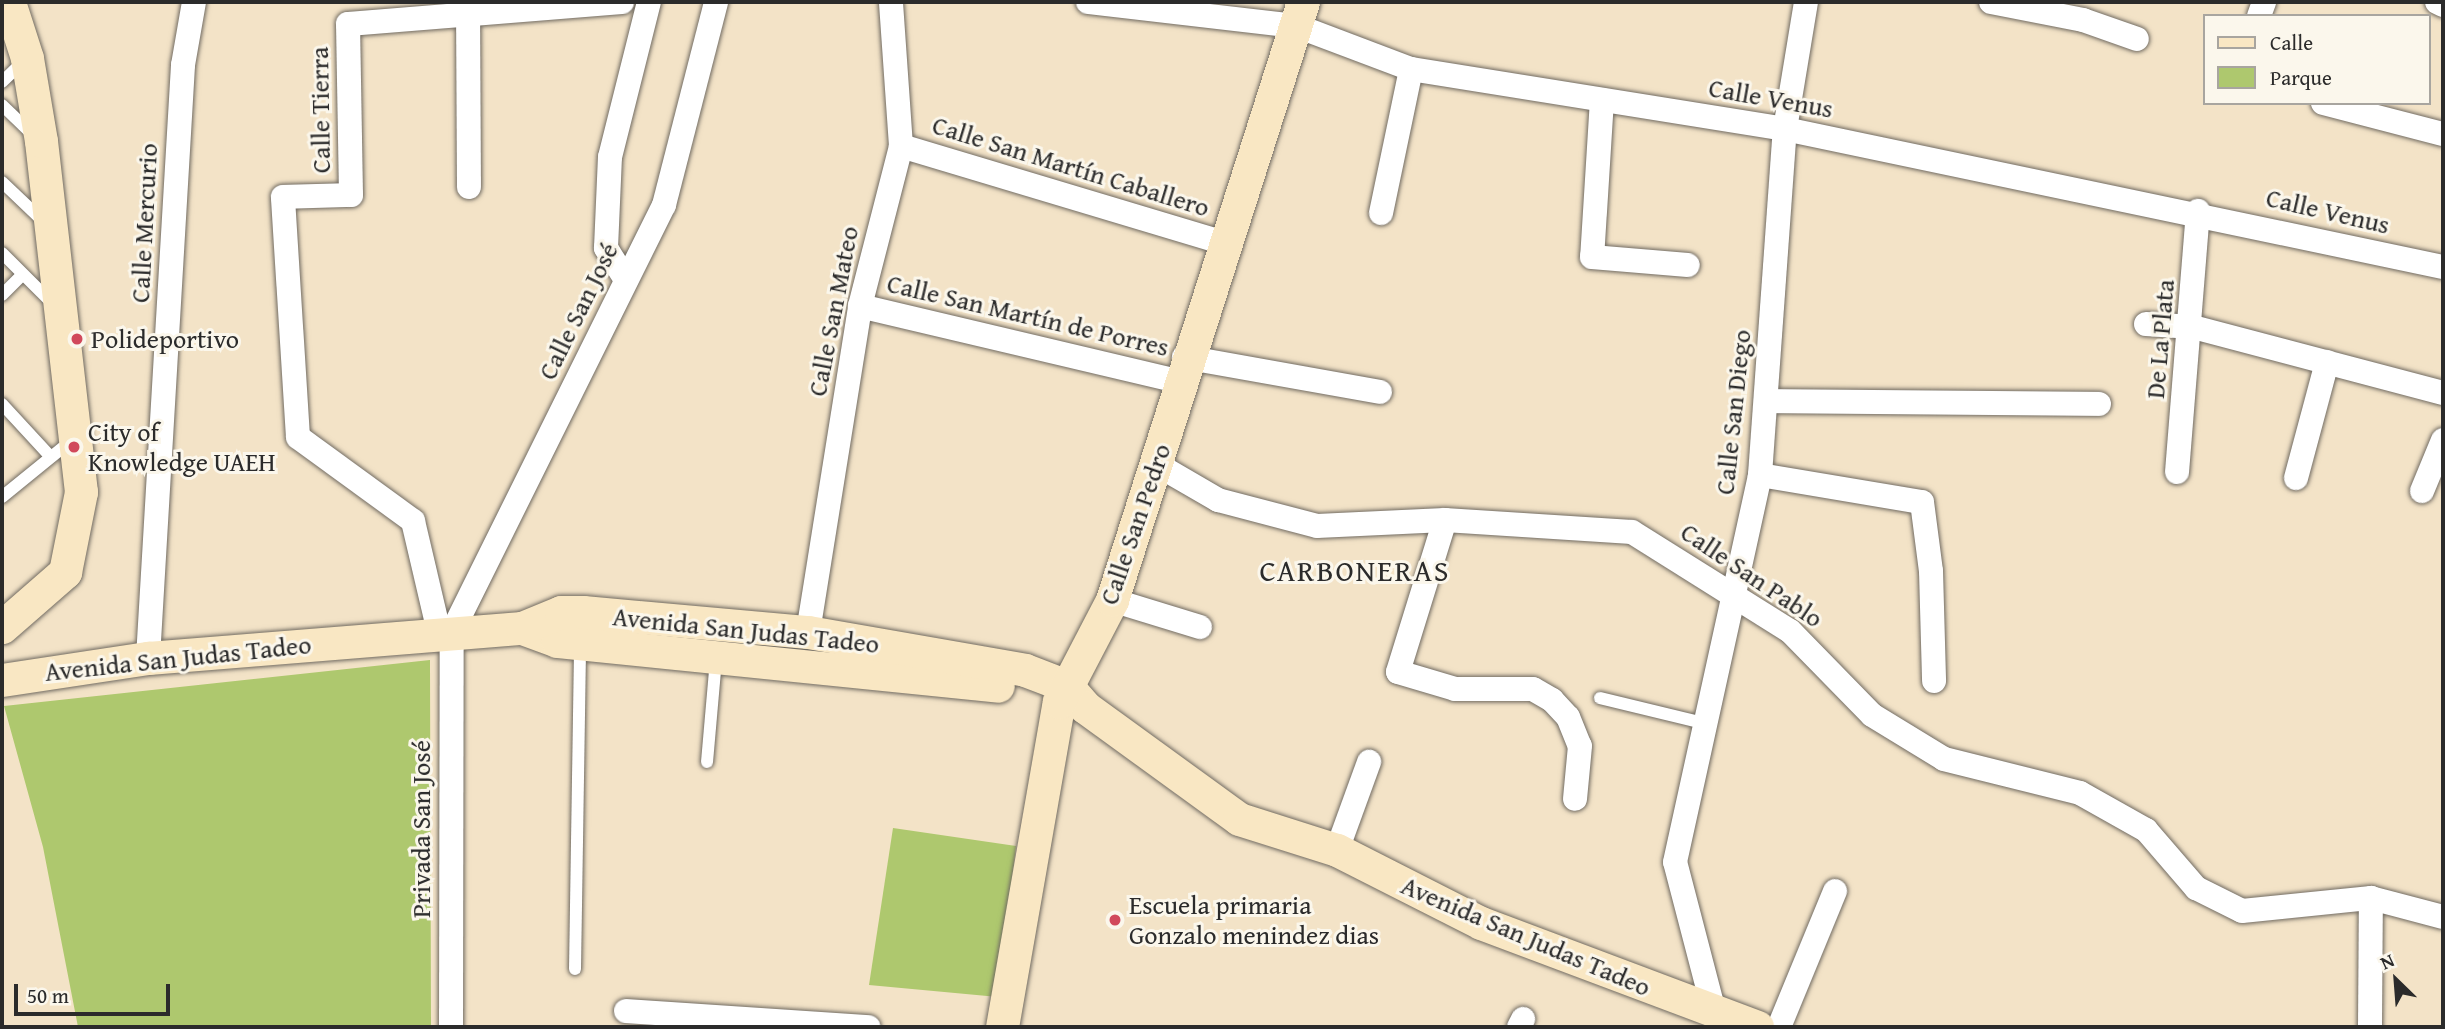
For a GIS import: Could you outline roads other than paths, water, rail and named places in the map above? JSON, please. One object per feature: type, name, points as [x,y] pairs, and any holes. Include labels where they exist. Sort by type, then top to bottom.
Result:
[{"type":"street","points":[[7,614],[65,572],[81,516],[78,437],[40,141],[27,58],[9,2]]},
{"type":"street","name":"Calle Mercurio","points":[[148,658],[183,65],[194,2]]},
{"type":"street","points":[[468,187],[468,10],[622,2]]},
{"type":"street","points":[[626,280],[606,248],[610,157],[649,2]]},
{"type":"street","name":"Calle San José","points":[[446,632],[664,205],[716,2]]},
{"type":"street","name":"Calle San Mateo","points":[[808,632],[860,306],[901,146],[891,2]]},
{"type":"street","name":"Calle Venus","points":[[1088,2],[1300,14],[1411,69],[1785,129],[2198,211],[2443,267]]},
{"type":"street","name":"Calle San Diego","points":[[1716,1021],[1675,862],[1703,723],[1760,475],[1768,401],[1785,129],[1806,2]]},
{"type":"street","points":[[1991,2],[2085,11],[2137,39]]},
{"type":"street","points":[[2437,2],[2443,5]]},
{"type":"street","name":"Calle Tierra","points":[[446,632],[413,521],[298,437],[283,197],[351,195],[348,24],[468,10]]},
{"type":"street","name":"Calle San Pedro","points":[[1002,1027],[1070,698],[1112,600],[1156,464],[1183,369],[1300,14]]},
{"type":"street","points":[[1381,213],[1411,69]]},
{"type":"street","points":[[1602,100],[1592,257],[1689,265]]},
{"type":"street","points":[[2331,105],[2443,134]]},
{"type":"street","name":"Calle San Martín Caballero","points":[[901,146],[1224,243]]},
{"type":"street","name":"De La Plata","points":[[2177,472],[2193,327],[2198,211]]},
{"type":"street","name":"Calle San Martín de Porres","points":[[860,306],[1183,369],[1380,392]]},
{"type":"street","points":[[2147,324],[2193,327],[2443,393]]},
{"type":"street","points":[[2296,478],[2328,362]]},
{"type":"street","points":[[1768,401],[2099,404]]},
{"type":"street","points":[[2422,491],[2443,440]]},
{"type":"street","name":"Calle San Pablo","points":[[1156,464],[1218,500],[1317,526],[1445,520],[1632,532],[1734,593],[1828,665],[1872,715],[1944,759],[2080,793],[2146,830],[2196,888],[2242,911],[2371,898]]},
{"type":"street","points":[[1760,475],[1922,502],[1931,571],[1934,681]]},
{"type":"street","points":[[1445,520],[1398,672],[1455,689],[1533,688],[1552,700],[1568,717],[1580,747],[1575,799]]},
{"type":"street","points":[[1112,600],[1200,627]]},
{"type":"street","name":"Avenida San Judas Tadeo","points":[[2,680],[148,658],[446,632],[522,628],[557,641],[582,627],[808,632],[1025,670],[1070,698],[1239,819],[1337,850],[1481,923],[1716,1021],[1756,1027]]},
{"type":"street","name":"Avenida San Judas Tadeo","points":[[582,627],[716,656],[1018,688],[1070,698]]},
{"type":"street","name":"Privada San José","points":[[446,632],[451,1027]]},
{"type":"street","points":[[1337,850],[1369,762]]},
{"type":"street","points":[[1779,1027],[1835,891]]},
{"type":"street","points":[[2370,1027],[2371,898],[2443,917],[2443,911]]},
{"type":"street","points":[[625,1011],[868,1027]]},
{"type":"lane","points":[[2,82],[27,58]]},
{"type":"lane","points":[[2,105],[40,141]]},
{"type":"lane","points":[[2,182],[52,230]]},
{"type":"lane","points":[[2,253],[60,311]]},
{"type":"lane","points":[[2,295],[22,275]]},
{"type":"lane","points":[[2,404],[49,454]]},
{"type":"lane","points":[[2,497],[49,454],[78,437]]},
{"type":"lane","points":[[575,969],[582,627]]},
{"type":"lane","points":[[707,762],[716,656]]},
{"type":"lane","points":[[1600,698],[1703,723]]},
{"type":"place","name":"Polideportivo","points":[[77,339]]},
{"type":"place","name":"City of Knowledge UAEH","points":[[74,447]]},
{"type":"place","name":"Escuela primaria Gonzalo menindez dias","points":[[1115,920]]},
{"type":"district","name":"CARBONERAS","points":[[1355,570]]}]
